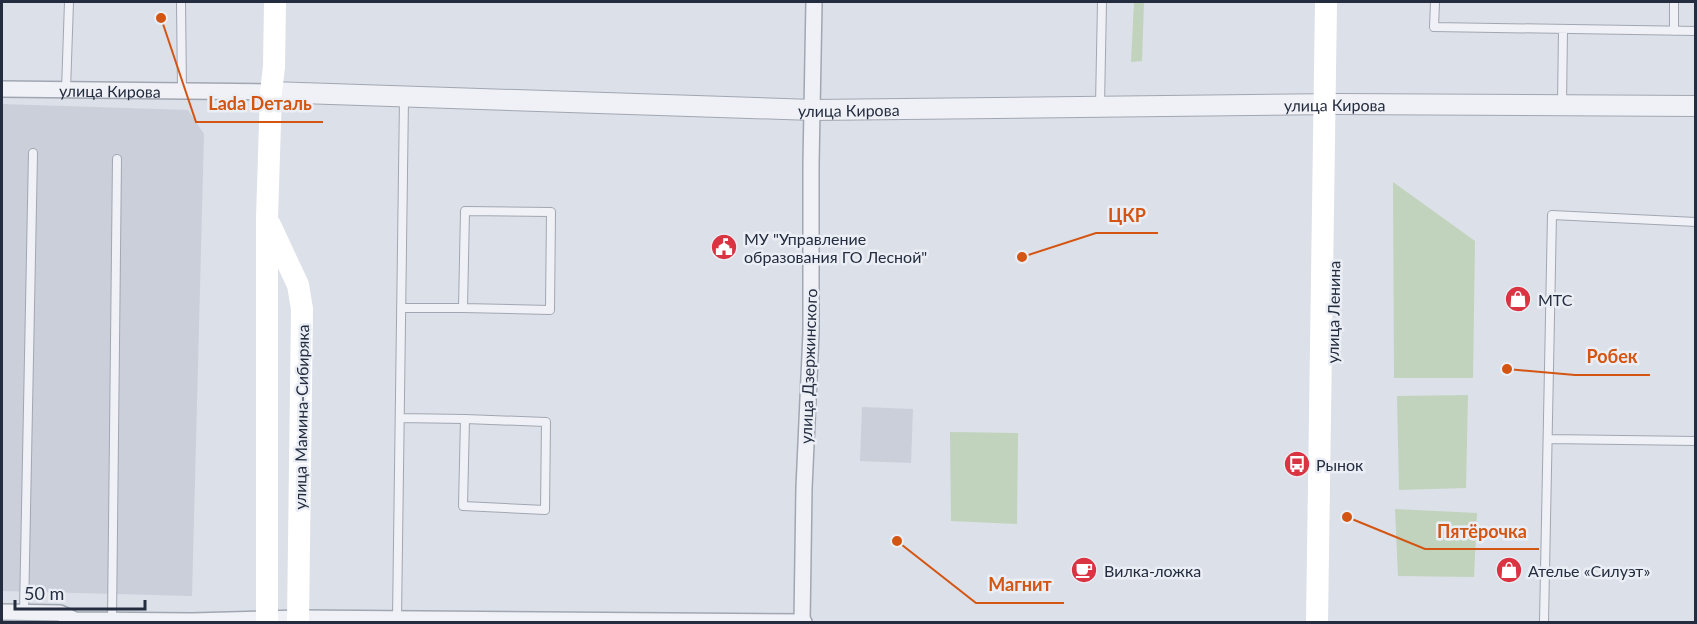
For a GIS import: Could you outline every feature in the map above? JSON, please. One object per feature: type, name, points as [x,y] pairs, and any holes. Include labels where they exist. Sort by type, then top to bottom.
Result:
[{"type":"main road","name":"улица Мамина-Сибиряка","points":[[267,621],[267,218],[275,2]]},
{"type":"main road","points":[[1317,622],[1330,104],[1326,2]]},
{"type":"main road","name":"улица Ленина","points":[[1329,622],[1330,104],[1337,2]]},
{"type":"main road","name":"улица Мамина-Сибиряка","points":[[267,218],[298,285],[302,309],[298,620]]},
{"type":"street","name":"улица Дзержинского","points":[[803,622],[804,488],[811,333],[814,2]]},
{"type":"street","name":"улица Кирова","points":[[2,88],[271,92],[813,110],[1330,104],[1695,106]]},
{"type":"street","points":[[2,612],[60,613],[68,619],[75,620],[397,619],[803,622]]},
{"type":"lane","points":[[66,90],[69,2]]},
{"type":"lane","points":[[181,2],[182,91]]},
{"type":"lane","points":[[1100,107],[1102,2]]},
{"type":"lane","points":[[1435,2],[1434,27],[1695,31]]},
{"type":"lane","points":[[1674,2],[1674,31]]},
{"type":"lane","points":[[1562,106],[1563,29]]},
{"type":"lane","points":[[397,619],[404,96]]},
{"type":"lane","points":[[24,612],[33,153]]},
{"type":"lane","points":[[112,620],[117,159]]},
{"type":"lane","points":[[401,308],[550,310],[551,212],[465,211],[464,308]]},
{"type":"lane","points":[[1544,622],[1552,215],[1695,222]]},
{"type":"lane","points":[[400,418],[465,419],[546,422],[545,510],[463,506],[465,419]]},
{"type":"lane","points":[[1548,439],[1695,441]]},
{"type":"shaded area","points":[[2,104],[188,110],[204,134],[192,596],[2,591]]},
{"type":"shaded area","points":[[862,407],[913,409],[911,463],[860,461]]},
{"type":"green space","points":[[1134,2],[1144,2],[1142,61],[1131,62]]},
{"type":"green space","points":[[1393,182],[1475,241],[1473,378],[1394,378]]},
{"type":"green space","points":[[1468,395],[1466,488],[1399,490],[1397,396]]},
{"type":"green space","points":[[950,432],[1018,433],[1017,524],[951,521]]},
{"type":"green space","points":[[1395,509],[1477,513],[1474,577],[1398,576]]},
{"type":"place","name":"Lada Dеталь","points":[[161,18]]},
{"type":"place","name":"МУ \"Управление образования ГО Лесной\"","points":[[724,247]]},
{"type":"place","name":"ЦКР","points":[[1022,257]]},
{"type":"place","name":"МТС","points":[[1518,299]]},
{"type":"place","name":"Робек","points":[[1507,369]]},
{"type":"place","name":"Рынок","points":[[1297,464]]},
{"type":"place","name":"Пятёрочка","points":[[1347,517]]},
{"type":"place","name":"Магнит","points":[[897,541]]},
{"type":"place","name":"Вилка-ложка","points":[[1084,570]]},
{"type":"place","name":"Ателье «Силуэт»","points":[[1509,570]]}]
